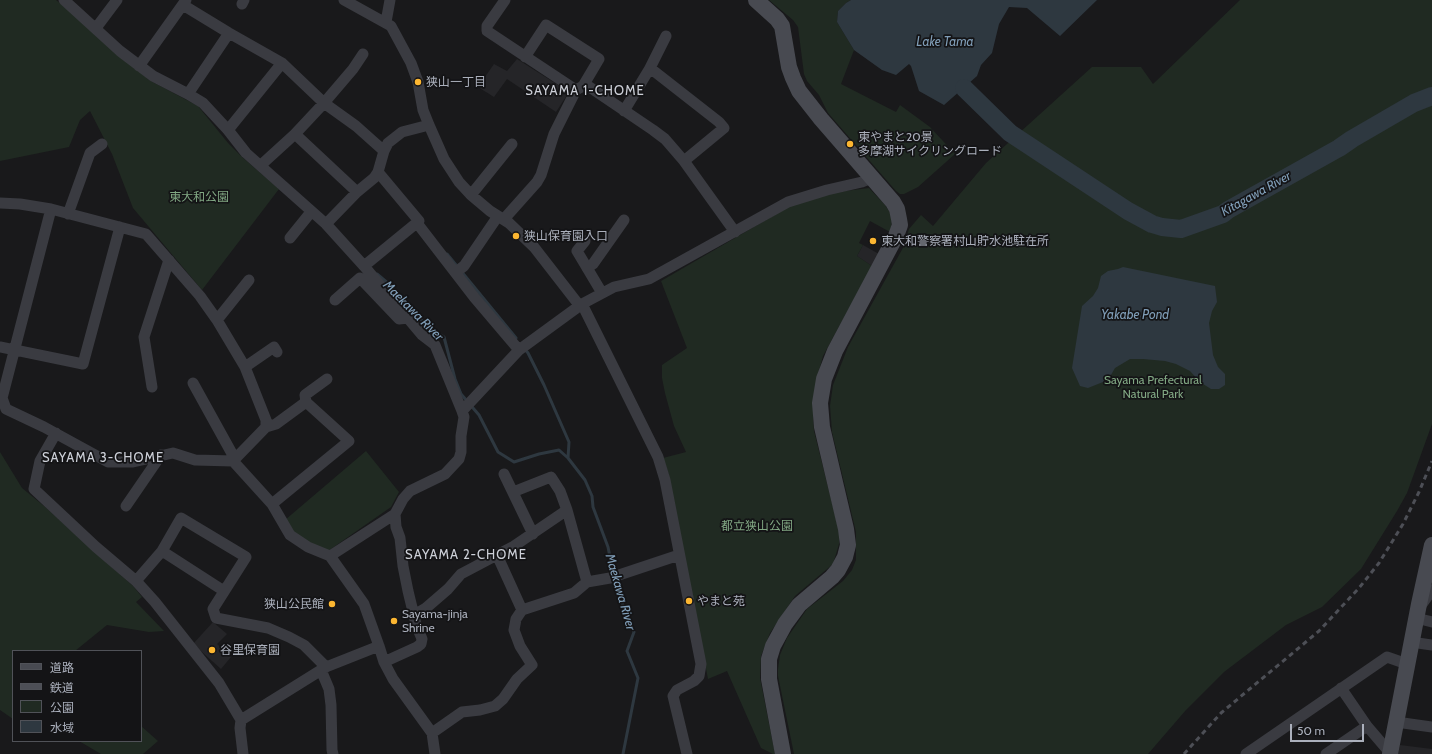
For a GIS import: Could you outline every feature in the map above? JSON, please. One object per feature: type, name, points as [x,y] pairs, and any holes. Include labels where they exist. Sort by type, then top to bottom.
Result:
[{"type":"street","points":[[64,0],[139,66],[203,103],[228,130],[246,153],[326,224],[364,266],[422,335],[435,345],[468,405]]},
{"type":"street","points":[[96,28],[117,0]]},
{"type":"street","points":[[344,0],[386,22],[395,30],[411,63],[418,82],[423,110],[444,159],[459,182],[471,195],[490,212],[501,218],[534,247],[581,304],[658,457],[665,480],[701,664],[699,676],[694,681],[677,690],[673,696],[686,754]]},
{"type":"street","points":[[386,22],[390,0]]},
{"type":"street","points":[[505,0],[487,26],[487,31],[525,57],[579,88],[588,86],[592,88],[665,139],[684,161],[735,232]]},
{"type":"street","points":[[756,0],[777,19],[782,26],[789,67],[799,90],[808,104],[895,205],[899,216],[900,225],[896,236],[835,351],[824,379],[820,403],[821,422],[829,462],[846,529],[848,544],[845,557],[838,570],[832,577],[799,604],[780,631],[770,653],[768,668],[769,679],[783,754]]},
{"type":"street","points":[[139,66],[184,2],[229,33],[282,63],[324,103],[356,126],[384,151]]},
{"type":"street","points":[[459,269],[501,218],[537,182],[541,175],[554,134],[579,88],[599,59],[546,25],[525,57]]},
{"type":"street","points":[[188,94],[229,33]]},
{"type":"street","points":[[624,111],[650,68],[666,36]]},
{"type":"street","points":[[261,165],[295,134],[324,103],[363,54]]},
{"type":"street","points":[[228,130],[282,63]]},
{"type":"street","points":[[650,68],[724,128],[684,161]]},
{"type":"street","points":[[326,224],[357,192],[374,178],[378,172],[388,143],[402,132],[429,125]]},
{"type":"street","points":[[295,134],[357,192]]},
{"type":"street","points":[[68,214],[90,153],[102,144]]},
{"type":"street","points":[[471,195],[512,144]]},
{"type":"street","points":[[378,172],[419,221],[417,223],[459,269],[474,297],[521,347]]},
{"type":"street","points":[[330,556],[395,514],[403,499],[410,491],[445,474],[458,459],[461,452],[461,436],[464,417],[468,405],[521,347],[581,304],[614,288],[649,279],[788,202],[872,178]]},
{"type":"street","points":[[0,203],[20,204],[51,209],[146,234],[200,296],[218,320],[245,367],[266,420],[266,427]]},
{"type":"street","points":[[51,209],[2,398],[6,409],[56,433],[108,462],[133,462],[173,453],[195,460],[234,460],[266,427],[276,424],[306,402]]},
{"type":"street","points":[[290,238],[311,212]]},
{"type":"street","points":[[587,268],[593,264],[624,220]]},
{"type":"street","points":[[364,266],[417,223]]},
{"type":"street","points":[[0,347],[84,364],[120,227]]},
{"type":"street","points":[[585,241],[577,252],[602,293]]},
{"type":"street","points":[[152,387],[144,337],[168,260]]},
{"type":"street","points":[[335,300],[360,278],[398,319],[408,318]]},
{"type":"street","points":[[218,320],[249,280]]},
{"type":"street","points":[[245,367],[274,347],[277,352]]},
{"type":"street","points":[[272,504],[349,441],[306,402],[305,395],[327,379]]},
{"type":"street","points":[[193,383],[234,460],[272,504],[290,535],[308,546],[330,556],[364,604],[384,662],[393,679],[432,733],[435,754]]},
{"type":"street","points":[[56,433],[40,461],[34,489],[136,582],[155,602],[219,683],[241,720],[240,728],[243,754]]},
{"type":"street","points":[[126,506],[161,455]]},
{"type":"street","points":[[504,474],[533,534]]},
{"type":"street","points":[[513,492],[552,477],[560,491],[567,510],[588,582]]},
{"type":"street","points":[[414,615],[426,608],[448,589],[461,574],[514,546],[567,510]]},
{"type":"street","points":[[384,662],[421,644],[422,639],[414,615],[403,566],[400,538],[396,526],[395,514]]},
{"type":"street","points":[[136,582],[162,551],[181,518],[246,557],[213,610],[216,618],[268,628],[304,645],[324,669],[331,705],[333,754]]},
{"type":"street","points":[[1390,754],[1417,611],[1432,545]]},
{"type":"street","points":[[162,551],[224,592]]},
{"type":"street","points":[[497,555],[522,610]]},
{"type":"street","points":[[432,733],[462,712],[480,710],[495,706],[503,700],[517,679],[532,665],[520,646],[514,630],[516,619],[522,610],[574,593],[588,582],[614,577],[679,555]]},
{"type":"street","points":[[1417,611],[1432,590]]},
{"type":"street","points":[[1417,611],[1432,622]]},
{"type":"street","points":[[1411,642],[1432,645]]},
{"type":"street","points":[[241,720],[324,669],[379,646]]},
{"type":"street","points":[[1246,754],[1387,656],[1407,664]]},
{"type":"street","points":[[1341,688],[1367,726],[1390,754]]},
{"type":"street","points":[[1396,722],[1432,727]]},
{"type":"street","points":[[1326,754],[1367,726]]},
{"type":"shaded area","points":[[517,59],[566,90],[567,95],[556,112],[507,79],[494,97],[478,87],[494,64],[507,71]]},
{"type":"shaded area","points":[[863,245],[879,254],[872,266],[857,256]]},
{"type":"shaded area","name":"谷里保育園","points":[[213,622],[227,634],[217,644],[231,657],[221,669],[193,644]]},
{"type":"shaded area","points":[[1400,745],[1432,749],[1432,754],[1398,754]]},
{"type":"green space","name":"東大和公園","points":[[0,0],[56,0],[86,24],[149,80],[198,106],[228,143],[279,189],[202,290],[133,208],[112,154],[90,111],[80,120],[69,147],[0,161]]},
{"type":"green space","points":[[769,0],[851,0],[838,11],[837,22],[854,50],[841,84],[896,112],[900,105],[930,127],[955,154],[918,187],[904,194],[900,194],[896,191],[828,113],[819,95],[807,81],[804,74],[798,27],[793,20]]},
{"type":"green space","name":"Sayama Prefectural Natural Park","points":[[1240,0],[1432,0],[1432,424],[1407,493],[1397,511],[1361,569],[1322,607],[1286,625],[1224,672],[1186,710],[1148,754],[794,754],[778,676],[780,655],[787,638],[807,609],[843,581],[852,570],[856,560],[856,532],[832,432],[830,406],[833,385],[848,347],[904,246],[909,229],[921,215],[933,226],[986,163],[1092,67],[1141,67],[1153,84]]},
{"type":"green space","name":"都立狭山公園","points":[[869,188],[885,205],[891,214],[892,222],[890,232],[870,221],[859,243],[863,245],[857,256],[872,266],[823,356],[813,401],[814,431],[840,535],[839,544],[833,564],[795,596],[770,633],[761,656],[760,678],[775,754],[773,754],[761,748],[727,671],[708,679],[668,472],[663,458],[686,452],[674,426],[662,378],[662,365],[687,348],[661,281],[790,206],[837,192]]},
{"type":"green space","points":[[366,451],[399,492],[391,507],[328,551],[309,543],[293,532],[285,520]]},
{"type":"green space","points":[[0,452],[22,488],[133,586],[142,597],[136,602],[164,631],[149,632],[107,625],[76,650],[12,650],[12,718],[0,710]]},
{"type":"green space","points":[[142,727],[158,741],[143,754],[101,754],[81,742],[142,742]]},
{"type":"water","name":"Lake Tama","points":[[851,0],[1097,0],[1060,36],[1027,8],[1009,7],[999,24],[992,53],[981,65],[977,76],[944,105],[919,91],[909,64],[896,75],[882,70],[854,50],[837,22],[838,11]]},
{"type":"water","name":"Yakabe Pond","points":[[1123,267],[1215,286],[1217,302],[1212,311],[1209,323],[1213,355],[1218,367],[1225,374],[1225,385],[1219,389],[1211,389],[1200,382],[1190,371],[1176,364],[1165,361],[1130,359],[1115,368],[1108,380],[1088,388],[1080,386],[1072,368],[1082,306],[1093,296],[1098,288],[1101,276],[1108,271]]},
{"type":"waterway","name":"Kitagawa River","points":[[964,88],[1010,133],[1128,211],[1152,224],[1162,227],[1181,229],[1223,214],[1339,148],[1414,103],[1432,96]]},
{"type":"waterway","name":"Maekawa River","points":[[447,254],[516,338]]},
{"type":"waterway","name":"Maekawa River","points":[[377,274],[390,285],[428,327],[444,337],[455,379],[461,394],[479,415],[498,452],[514,462],[539,454],[559,450],[568,458],[585,480],[592,496],[593,507],[608,547],[616,588],[634,632],[627,651],[638,678],[623,754]]},
{"type":"waterway","name":"Maekawa River","points":[[524,348],[544,385],[569,442],[568,458]]},
{"type":"railway","points":[[1184,754],[1221,713],[1319,631],[1359,588],[1379,563],[1403,524],[1432,461]]},
{"type":"place","name":"狭山一丁目","points":[[418,82]]},
{"type":"place","name":"東やまと20景 多摩湖サイクリングロード","points":[[850,144]]},
{"type":"place","name":"狭山保育園入口","points":[[516,236]]},
{"type":"place","name":"東大和警察署村山貯水池駐在所","points":[[873,241]]},
{"type":"place","name":"やまと苑","points":[[689,601]]},
{"type":"place","name":"狭山公民館","points":[[332,604]]},
{"type":"place","name":"Sayama-jinja Shrine","points":[[394,621]]},
{"type":"place","name":"谷里保育園","points":[[212,650]]},
{"type":"district","name":"SAYAMA 1-CHOME","points":[[585,91]]},
{"type":"district","name":"SAYAMA 3-CHOME","points":[[103,458]]},
{"type":"district","name":"SAYAMA 2-CHOME","points":[[466,555]]}]
